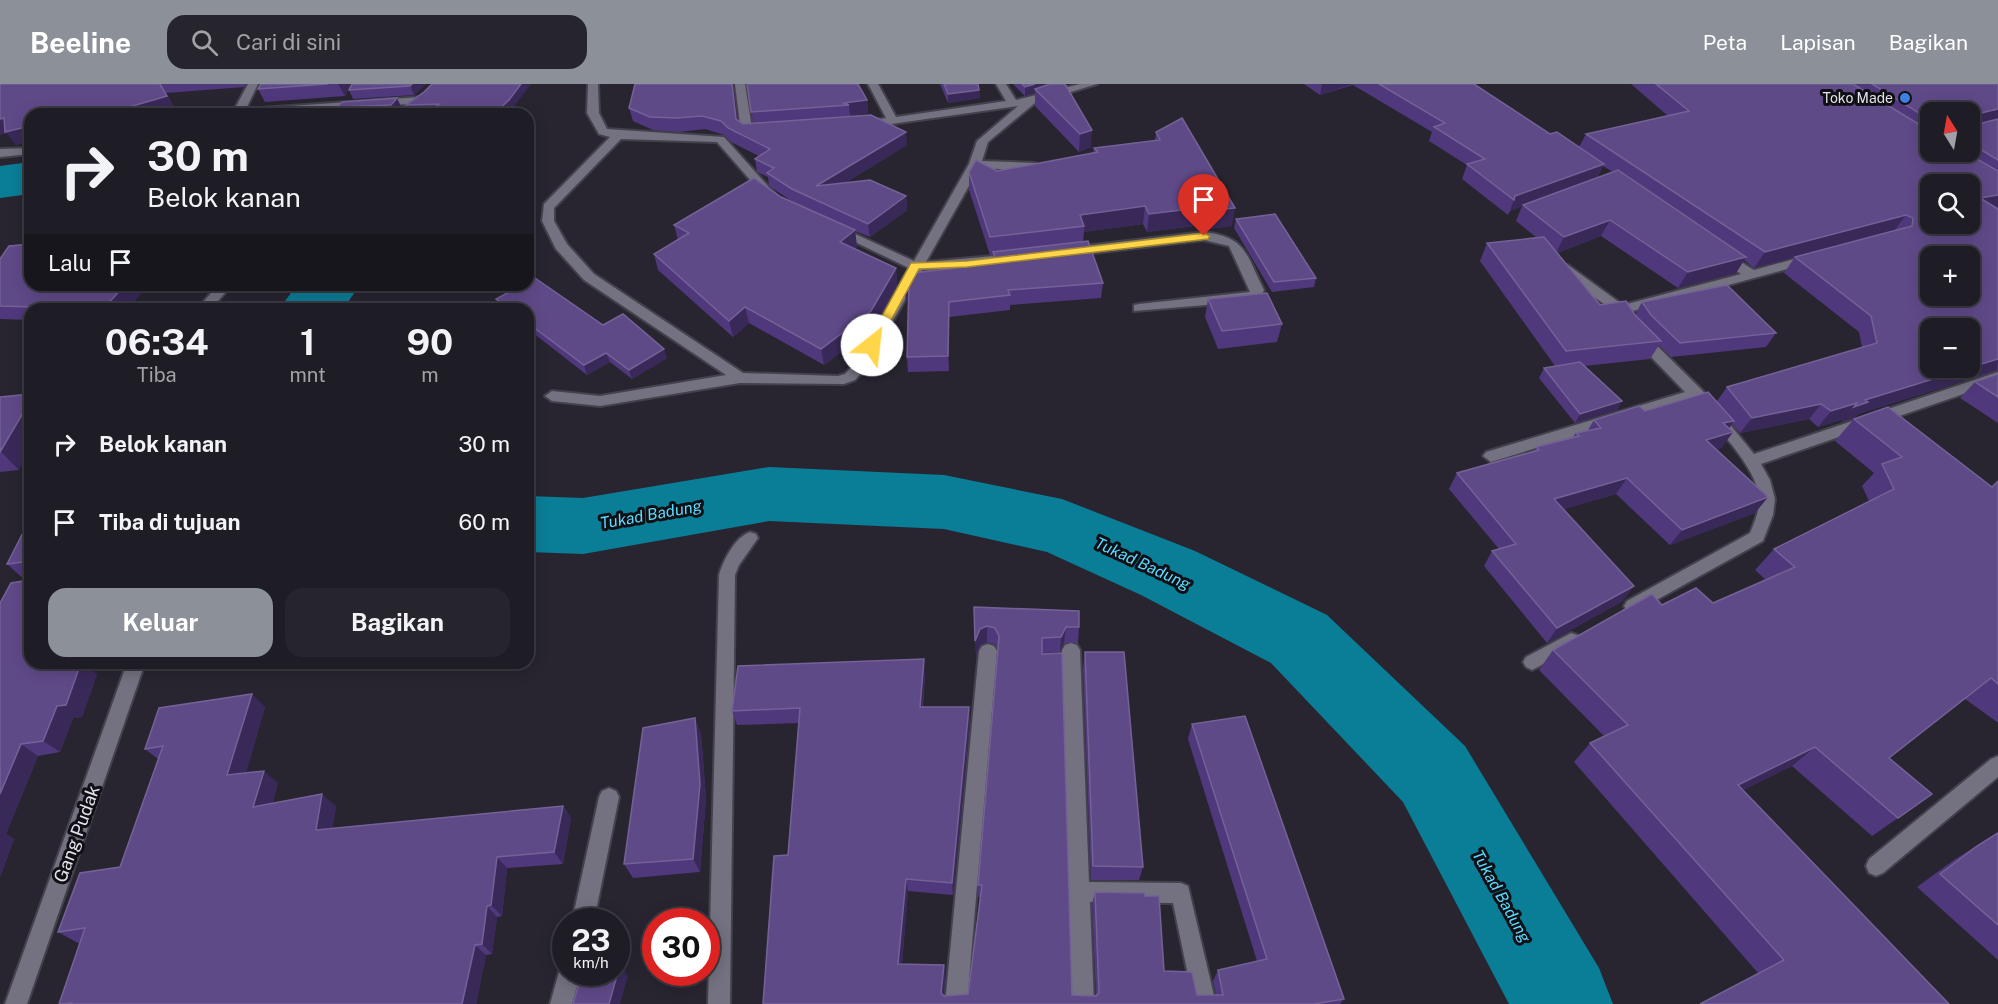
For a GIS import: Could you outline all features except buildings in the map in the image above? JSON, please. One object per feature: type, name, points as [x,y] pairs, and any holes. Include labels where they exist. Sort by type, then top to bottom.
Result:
[{"type":"street","points":[[237,108],[253,84]]},
{"type":"street","points":[[593,84],[593,113],[603,132],[618,135],[720,139],[765,191],[781,202]]},
{"type":"street","points":[[740,84],[747,132],[770,131]]},
{"type":"street","points":[[873,84],[893,121]]},
{"type":"street","points":[[1001,84],[1012,102]]},
{"type":"street","points":[[850,126],[1031,101],[1092,84]]},
{"type":"street","points":[[290,108],[424,96],[410,108]]},
{"type":"street","points":[[552,396],[600,401],[740,378],[839,381],[850,377],[861,365],[915,266],[975,164],[983,141],[1031,101]]},
{"type":"street","points":[[618,135],[548,207],[548,221],[561,246],[589,277],[740,378]]},
{"type":"street","points":[[0,153],[24,152]]},
{"type":"street","points":[[975,164],[1013,168],[1044,166]]},
{"type":"street","points":[[824,225],[915,266],[967,264],[1032,256]]},
{"type":"street","points":[[1055,254],[1204,236],[1221,238],[1234,244],[1257,290],[1255,295],[1242,298],[1139,308]]},
{"type":"street","points":[[1706,243],[1752,275]]},
{"type":"street","points":[[1621,310],[1825,255]]},
{"type":"street","points":[[1551,260],[1621,310],[1623,317],[1633,329],[1697,394],[1751,461],[1767,490],[1767,510],[1757,537],[1614,616]]},
{"type":"street","points":[[209,303],[220,291]]},
{"type":"street","points":[[1751,461],[1998,377]]},
{"type":"street","points":[[1491,456],[1697,394]]},
{"type":"street","points":[[719,1004],[727,575],[731,563],[750,538]]},
{"type":"street","points":[[1532,662],[1583,633]]},
{"type":"street","points":[[1071,650],[1083,1004]]},
{"type":"street","points":[[956,1004],[988,651]]},
{"type":"street","name":"Gang Pudak","points":[[16,1004],[134,669]]},
{"type":"street","points":[[1876,866],[1997,768]]},
{"type":"street","points":[[586,908],[609,798]]},
{"type":"street","points":[[1081,892],[1181,893],[1205,1004]]},
{"type":"street","points":[[561,1004],[566,986]]},
{"type":"waterway","name":"Tukad Badung","points":[[0,182],[24,179]]},
{"type":"waterway","name":"Tukad Badung","points":[[315,303],[325,291]]},
{"type":"waterway","name":"Tukad Badung","points":[[534,524],[583,526],[769,494],[944,502],[1062,527],[1168,573],[1299,639],[1434,774],[1563,1004]]},
{"type":"place","name":"Toko Made","points":[[1905,98]]},
{"type":"route","points":[[872,345],[915,266],[967,264],[1204,236]]}]
